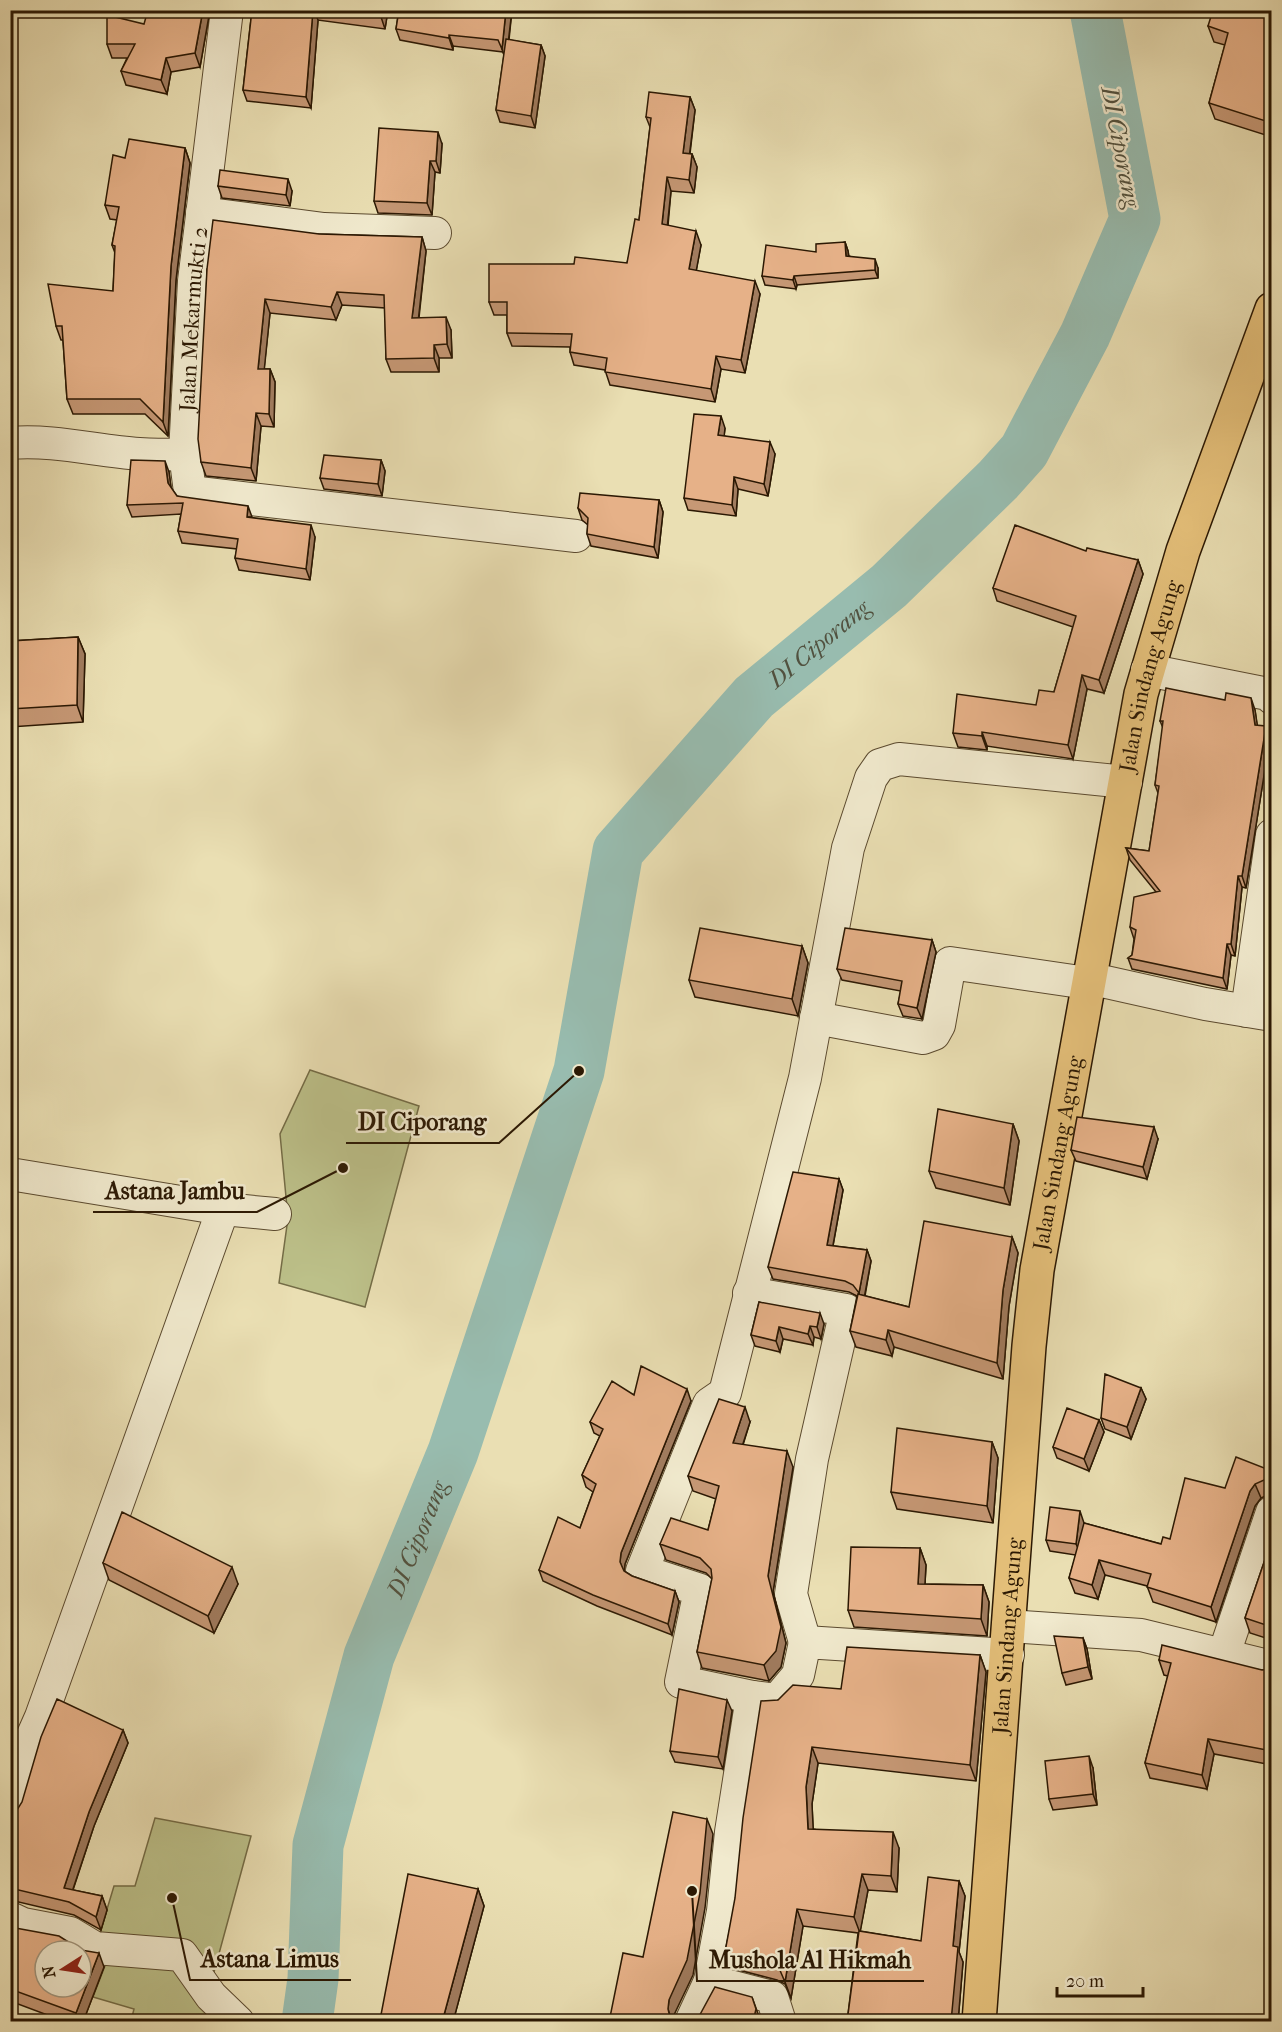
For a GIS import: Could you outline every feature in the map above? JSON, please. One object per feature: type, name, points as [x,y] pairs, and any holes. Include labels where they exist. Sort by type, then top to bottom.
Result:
[{"type":"main road","name":"Jalan Sindang Agung","points":[[979,2022],[1037,1270],[1088,981],[1147,670],[1183,551],[1272,309]]},
{"type":"street","name":"Jalan Mekarmukti 2","points":[[227,10],[194,282],[184,453],[190,492],[576,536]]},
{"type":"street","points":[[202,213],[324,229],[435,233]]},
{"type":"street","points":[[10,443],[38,440],[138,455],[184,453]]},
{"type":"street","points":[[1147,670],[1268,694],[1272,698]]},
{"type":"street","points":[[749,1293],[846,1310],[812,1459],[791,1594],[805,1642],[798,1675],[777,1700],[681,1682],[700,1590],[642,1571],[709,1404],[725,1393],[749,1293],[805,1078],[848,849],[866,790],[880,765],[899,759],[937,761],[1126,782]]},
{"type":"street","points":[[816,1018],[923,1038],[934,1034],[939,1025],[950,963],[1088,981],[1259,1013],[1272,835]]},
{"type":"street","points":[[10,1174],[223,1209],[275,1214]]},
{"type":"street","points":[[10,1810],[29,1744],[41,1717],[223,1209]]},
{"type":"street","points":[[1224,1654],[1272,1512]]},
{"type":"street","points":[[805,1642],[1008,1640],[1141,1635],[1272,1667]]},
{"type":"street","points":[[691,2022],[710,1982],[723,1911],[731,1832],[752,1697]]},
{"type":"street","points":[[10,1918],[23,1924],[70,1933],[95,1948],[182,1955],[211,1996],[238,2022]]},
{"type":"street","points":[[710,1982],[772,1997],[780,2022]]},
{"type":"green space","points":[[310,1070],[419,1106],[365,1307],[279,1283],[288,1218],[280,1134]]},
{"type":"green space","points":[[155,1818],[251,1836],[211,1983],[98,1939],[114,1886],[135,1886]]},
{"type":"green space","points":[[108,1958],[178,1960],[228,2021],[131,2021],[134,2009],[93,1997]]},
{"type":"building","points":[[148,10],[203,10],[195,53],[166,58],[161,80],[121,71],[135,44],[107,44],[107,15],[144,24]]},
{"type":"building","points":[[252,10],[313,10],[306,97],[243,90]]},
{"type":"building","points":[[330,10],[382,10],[381,17]]},
{"type":"building","points":[[399,10],[506,10],[502,49],[498,40],[449,35],[449,38],[396,29]]},
{"type":"building","points":[[1213,10],[1272,10],[1272,123],[1209,103],[1228,33],[1208,26]]},
{"type":"building","points":[[506,39],[541,45],[531,116],[496,110]]},
{"type":"building","points":[[649,92],[690,97],[683,153],[692,154],[689,180],[667,177],[662,224],[696,231],[689,269],[755,281],[741,360],[716,356],[711,389],[605,372],[607,358],[570,352],[572,334],[507,333],[507,302],[489,302],[489,264],[574,264],[575,257],[627,263],[635,219],[639,220],[651,118],[646,117]]},
{"type":"building","points":[[379,128],[438,132],[436,161],[430,161],[427,203],[374,201]]},
{"type":"building","points":[[129,139],[185,148],[171,266],[163,422],[140,399],[67,399],[62,326],[56,326],[48,284],[113,291],[115,246],[112,245],[119,207],[105,205],[113,155],[125,158]]},
{"type":"building","points":[[220,170],[288,179],[286,195],[218,186]]},
{"type":"building","points":[[213,220],[319,234],[422,237],[412,318],[446,317],[447,344],[434,345],[434,358],[386,359],[384,295],[337,292],[331,307],[265,299],[258,369],[270,369],[269,414],[256,413],[251,468],[201,462],[198,439],[207,269]]},
{"type":"building","points":[[845,242],[846,256],[875,259],[875,270],[794,276],[793,280],[762,276],[766,245],[816,252],[816,244]]},
{"type":"building","points":[[694,414],[721,416],[718,435],[770,442],[764,484],[734,477],[732,505],[684,498]]},
{"type":"building","points":[[324,455],[381,460],[378,484],[320,478]]},
{"type":"building","points":[[131,460],[165,461],[168,483],[177,496],[248,506],[247,517],[311,525],[306,569],[235,558],[238,539],[178,531],[183,503],[127,505]]},
{"type":"building","points":[[580,493],[659,500],[654,547],[587,534],[588,518],[578,508]]},
{"type":"building","points":[[1015,525],[1086,551],[1087,548],[1138,560],[1099,680],[1082,675],[1068,745],[982,732],[982,736],[953,733],[957,694],[1036,705],[1039,690],[1054,692],[1076,616],[993,588]]},
{"type":"building","points":[[78,637],[77,705],[10,709],[10,641]]},
{"type":"building","points":[[1166,688],[1225,700],[1226,693],[1251,698],[1255,725],[1266,726],[1242,876],[1238,876],[1231,944],[1227,944],[1223,978],[1128,958],[1132,955],[1136,930],[1130,927],[1134,897],[1160,891],[1126,848],[1149,851],[1159,786],[1155,785],[1163,721],[1160,721]]},
{"type":"building","points":[[700,928],[802,946],[792,999],[689,980]]},
{"type":"building","points":[[845,928],[932,940],[917,1008],[898,1004],[902,981],[837,969]]},
{"type":"building","points":[[938,1109],[1013,1124],[1004,1188],[929,1171]]},
{"type":"building","points":[[1077,1117],[1154,1127],[1143,1167],[1071,1150]]},
{"type":"building","points":[[793,1172],[839,1179],[827,1245],[867,1250],[859,1293],[853,1285],[845,1281],[768,1267]]},
{"type":"building","points":[[924,1221],[1012,1237],[1003,1290],[997,1363],[888,1330],[886,1340],[850,1331],[858,1294],[909,1307]]},
{"type":"building","points":[[759,1302],[820,1313],[817,1327],[810,1326],[808,1334],[779,1327],[776,1341],[751,1335]]},
{"type":"building","points":[[641,1366],[687,1389],[621,1553],[620,1562],[624,1571],[632,1576],[675,1591],[668,1624],[593,1595],[539,1570],[558,1517],[580,1528],[596,1484],[582,1475],[603,1429],[590,1422],[612,1381],[634,1395]]},
{"type":"building","points":[[1105,1374],[1141,1388],[1127,1427],[1101,1418]]},
{"type":"building","points":[[719,1399],[745,1407],[733,1443],[787,1451],[768,1576],[781,1627],[776,1651],[764,1665],[697,1652],[712,1578],[711,1569],[700,1558],[660,1544],[671,1518],[708,1530],[719,1486],[688,1476]]},
{"type":"building","points":[[1067,1408],[1099,1420],[1084,1459],[1053,1447]]},
{"type":"building","points":[[897,1428],[992,1442],[987,1506],[891,1492]]},
{"type":"building","points":[[1236,1457],[1272,1471],[1272,1480],[1264,1480],[1255,1484],[1250,1491],[1211,1607],[1147,1587],[1151,1574],[1099,1560],[1092,1585],[1069,1578],[1084,1523],[1161,1544],[1163,1537],[1170,1539],[1185,1478],[1225,1488]]},
{"type":"building","points":[[1050,1507],[1080,1511],[1076,1544],[1046,1540]]},
{"type":"building","points":[[122,1512],[232,1567],[208,1616],[103,1563]]},
{"type":"building","points":[[1272,1539],[1272,1627],[1245,1618]]},
{"type":"building","points":[[851,1547],[920,1548],[918,1584],[983,1585],[981,1619],[848,1610]]},
{"type":"building","points":[[1054,1636],[1083,1638],[1088,1667],[1062,1673]]},
{"type":"building","points":[[1162,1645],[1262,1670],[1272,1669],[1272,1751],[1208,1739],[1202,1775],[1145,1763],[1171,1663],[1159,1660]]},
{"type":"building","points":[[847,1647],[980,1655],[970,1765],[812,1747],[806,1787],[808,1829],[893,1832],[891,1876],[862,1874],[854,1917],[797,1909],[785,1982],[779,1968],[771,1964],[725,1952],[735,1898],[743,1818],[761,1701],[778,1700],[793,1685],[841,1689]]},
{"type":"building","points":[[679,1689],[727,1700],[718,1757],[670,1751]]},
{"type":"building","points":[[57,1699],[123,1730],[89,1812],[64,1888],[102,1896],[96,1917],[69,1902],[10,1888],[10,1813],[17,1810],[22,1802],[41,1737]]},
{"type":"building","points":[[1089,1756],[1093,1794],[1049,1799],[1045,1761]]},
{"type":"building","points":[[673,1812],[707,1819],[700,1893],[687,1960],[669,2000],[670,2017],[676,2022],[609,2022],[623,1953],[643,1957]]},
{"type":"building","points":[[408,1874],[478,1889],[444,2015],[380,2020]]},
{"type":"building","points":[[928,1877],[959,1881],[953,1946],[958,1947],[951,2022],[847,2022],[859,1931],[921,1941]]},
{"type":"building","points":[[10,1927],[59,1936],[64,1939],[33,1939],[33,1997],[10,1989]]},
{"type":"building","points":[[93,1952],[99,1953],[93,1969]]},
{"type":"building","points":[[715,1987],[752,1997],[756,2009],[753,2022],[696,2022]]},
{"type":"building","points":[[38,1999],[81,1999],[76,2013]]},
{"type":"waterway","name":"DI Ciporang","points":[[307,2022],[313,1979],[318,1845],[369,1656],[453,1452],[579,1071],[618,851],[754,697],[889,586],[998,480],[1024,451],[1085,335],[1135,219],[1095,10]]},
{"type":"place","name":"DI Ciporang","points":[[579,1071]]},
{"type":"place","name":"Astana Jambu","points":[[343,1168]]},
{"type":"place","name":"Mushola Al Hikmah","points":[[692,1891]]},
{"type":"place","name":"Astana Limus","points":[[172,1898]]}]
